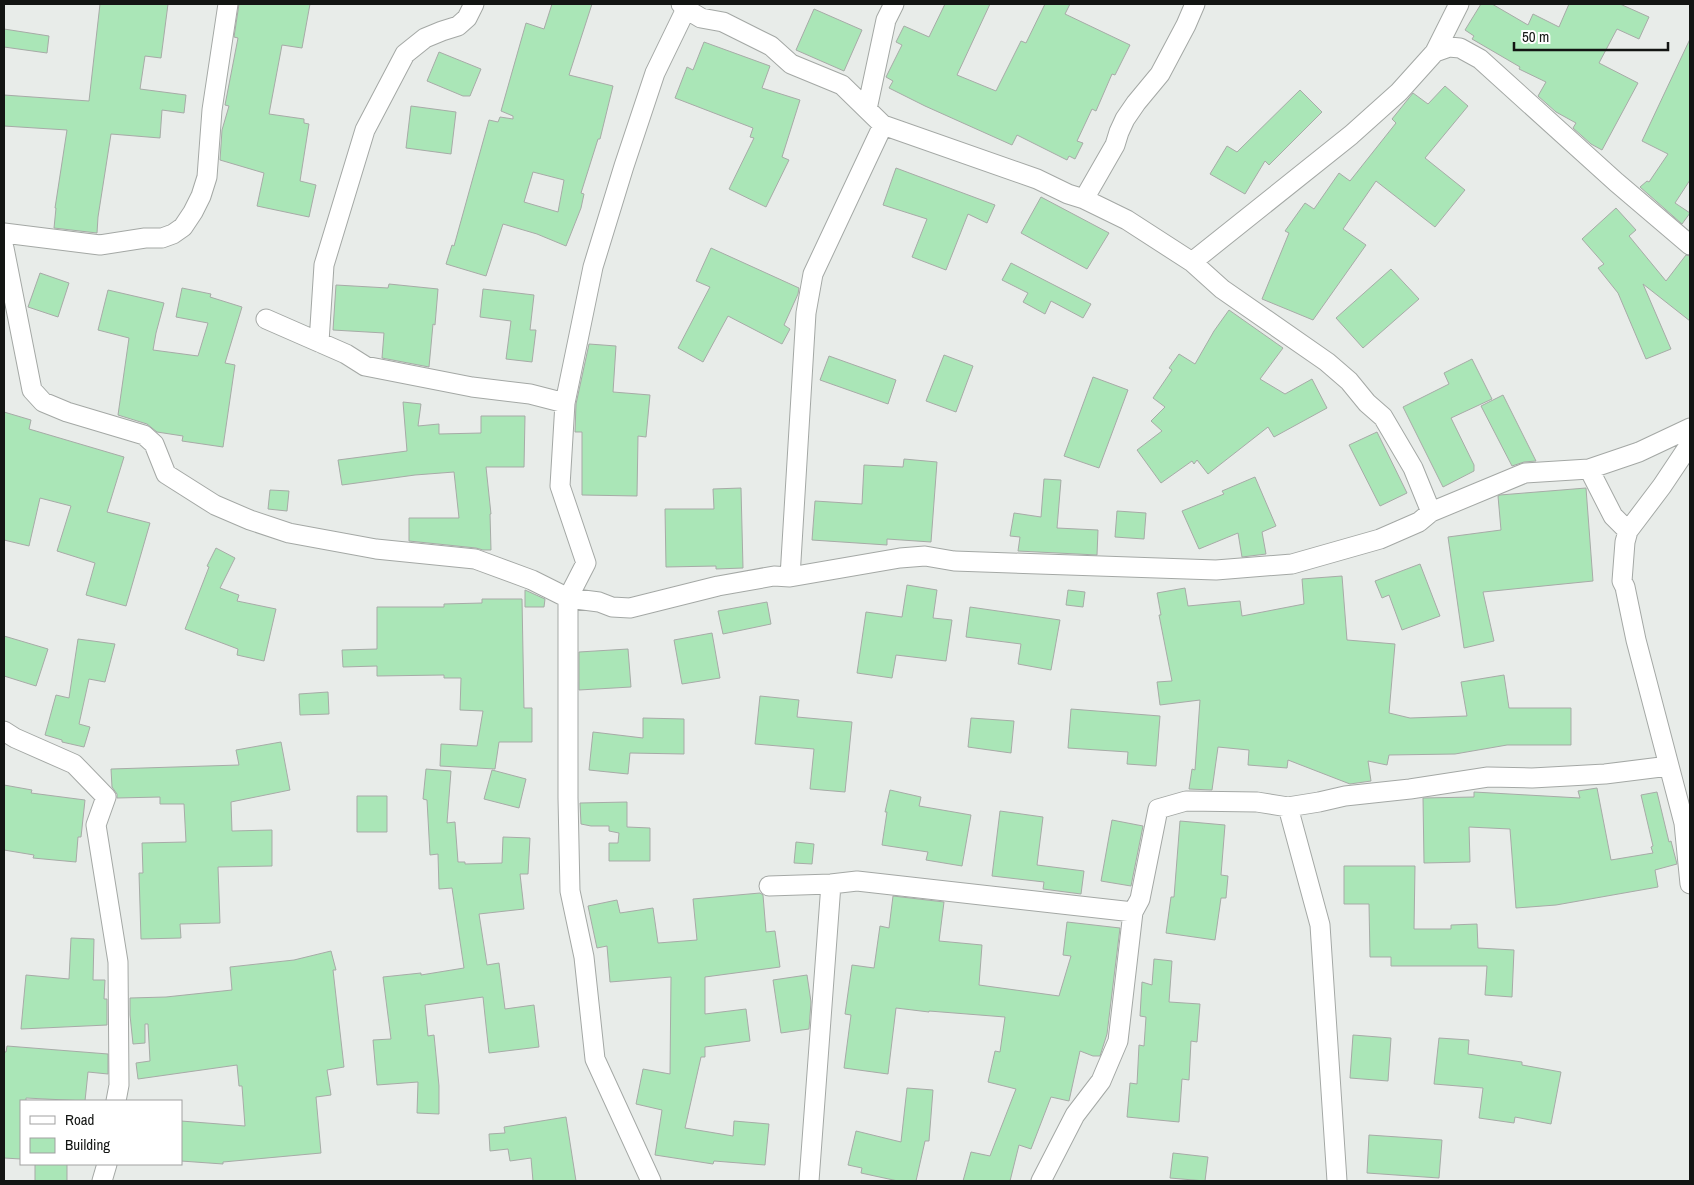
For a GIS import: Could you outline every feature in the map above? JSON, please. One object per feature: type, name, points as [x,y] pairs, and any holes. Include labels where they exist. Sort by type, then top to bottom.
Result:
[{"type":"street","points":[[4,233],[100,245],[145,238],[162,238],[173,234],[183,227],[201,196],[207,178],[212,110],[228,4]]},
{"type":"street","points":[[320,342],[324,265],[364,130],[405,54],[425,38],[442,30],[458,26],[467,18],[474,4]]},
{"type":"street","points":[[867,109],[886,20],[894,4]]},
{"type":"street","points":[[1084,199],[1115,145],[1119,132],[1136,103],[1160,74],[1195,4]]},
{"type":"street","points":[[1192,262],[1351,135],[1398,92],[1436,52],[1459,4]]},
{"type":"street","points":[[651,1181],[595,1058],[584,957],[570,891],[568,598],[586,563],[560,486],[565,403],[593,268],[655,73],[684,6],[701,18],[723,22],[771,46],[791,64],[842,85],[883,125],[1037,179],[1068,194],[1084,199],[1127,220],[1192,262],[1222,289],[1327,362],[1349,382],[1367,404],[1383,417],[1413,468],[1431,512]]},
{"type":"street","points":[[1436,52],[1449,47],[1460,48],[1480,59],[1616,182],[1690,245]]},
{"type":"street","points":[[790,577],[806,313],[814,274],[883,125]]},
{"type":"street","points":[[4,248],[32,390],[43,402],[67,412],[144,434],[154,444],[166,474],[215,505],[250,520],[289,533],[376,549],[475,559],[532,580],[568,598],[600,602],[612,607],[630,608],[718,586],[774,576],[790,577],[900,558],[925,556],[954,561],[1216,570],[1292,564],[1380,539],[1420,522],[1431,512],[1525,473],[1589,469],[1639,452],[1690,428]]},
{"type":"street","points":[[266,320],[346,354],[365,366],[472,387],[530,394],[565,403]]},
{"type":"street","points":[[1690,444],[1662,486],[1628,531],[1625,542],[1622,581],[1684,822],[1690,884]]},
{"type":"street","points":[[1589,469],[1613,516],[1628,531]]},
{"type":"street","points":[[4,731],[15,738],[74,764],[106,797],[96,825],[118,962],[119,1084],[116,1100]]},
{"type":"street","points":[[1041,1181],[1075,1115],[1101,1081],[1118,1042],[1133,912],[1140,898],[1158,809],[1186,801],[1257,802],[1288,806],[1345,796],[1410,789],[1488,777],[1532,778],[1587,775],[1669,766]]},
{"type":"street","points":[[1288,806],[1320,925],[1337,1181]]},
{"type":"street","points":[[769,886],[831,884],[857,881],[1133,912]]},
{"type":"street","points":[[809,1181],[831,884]]},
{"type":"street","points":[[102,1181],[107,1165]]},
{"type":"building","points":[[100,4],[168,4],[161,58],[145,56],[140,89],[186,95],[184,113],[162,110],[160,138],[111,134],[97,233],[54,228],[55,208],[67,130],[4,126],[4,95],[89,101]]},
{"type":"building","points":[[239,4],[310,4],[302,48],[282,45],[269,114],[304,119],[304,123],[309,124],[300,181],[316,185],[309,217],[257,206],[264,173],[220,160],[222,130],[229,106],[225,105],[238,38],[234,37]]},
{"type":"building","points":[[552,4],[592,4],[569,75],[613,86],[600,139],[598,139],[581,193],[584,194],[581,208],[566,246],[537,234],[503,224],[486,276],[446,264],[452,245],[454,246],[489,120],[498,122],[500,117],[513,119],[513,116],[501,111],[526,23],[544,29]],"holes":[[[533,172],[564,180],[558,212],[524,202]]]},
{"type":"building","points":[[945,4],[990,4],[957,75],[996,91],[1021,41],[1026,43],[1045,4],[1070,4],[1065,14],[1130,45],[1115,75],[1112,74],[1096,111],[1092,109],[1077,141],[1083,143],[1075,159],[1069,156],[1067,160],[1017,135],[1012,145],[889,88],[893,81],[886,77],[902,45],[896,42],[904,26],[929,37]]},
{"type":"building","points":[[1481,4],[1492,4],[1528,25],[1533,14],[1559,27],[1569,4],[1620,4],[1649,17],[1639,39],[1617,29],[1599,63],[1638,83],[1602,150],[1591,144],[1573,128],[1576,123],[1556,112],[1538,96],[1546,82],[1519,69],[1520,67],[1472,39],[1474,36],[1465,30]]},
{"type":"building","points":[[814,9],[862,30],[844,71],[796,50]]},
{"type":"building","points":[[4,29],[49,36],[47,53],[4,47]]},
{"type":"building","points":[[1690,39],[1690,180],[1675,203],[1690,213],[1682,224],[1640,187],[1647,181],[1649,182],[1668,154],[1642,141]]},
{"type":"building","points":[[704,42],[770,66],[762,88],[800,100],[782,157],[789,160],[766,207],[729,189],[754,138],[750,137],[753,128],[675,98],[687,67],[693,70]]},
{"type":"building","points":[[439,52],[481,69],[470,96],[463,96],[427,81]]},
{"type":"building","points":[[1445,86],[1468,106],[1425,158],[1465,190],[1435,227],[1376,181],[1343,229],[1366,245],[1313,320],[1262,299],[1289,233],[1285,231],[1305,203],[1314,209],[1339,173],[1350,181],[1396,123],[1392,119],[1413,93],[1428,104]]},
{"type":"building","points":[[1300,90],[1322,112],[1269,165],[1265,161],[1245,194],[1210,174],[1227,146],[1237,152]]},
{"type":"building","points":[[411,106],[456,112],[451,154],[406,148]]},
{"type":"building","points":[[896,168],[995,205],[987,223],[968,214],[946,270],[912,257],[927,219],[883,205]]},
{"type":"building","points":[[1041,197],[1109,233],[1087,269],[1021,233]]},
{"type":"building","points":[[1616,208],[1636,230],[1629,236],[1666,281],[1686,255],[1690,256],[1690,321],[1643,284],[1671,349],[1646,359],[1618,293],[1598,268],[1604,264],[1582,239]]},
{"type":"building","points":[[711,248],[799,288],[784,325],[790,329],[782,344],[728,316],[703,362],[678,348],[710,287],[696,281]]},
{"type":"building","points":[[1011,263],[1091,304],[1083,318],[1051,301],[1045,314],[1023,302],[1028,293],[1002,280]]},
{"type":"building","points":[[1391,269],[1419,299],[1363,348],[1336,318]]},
{"type":"building","points":[[40,273],[69,283],[58,317],[28,307]]},
{"type":"building","points":[[389,284],[438,289],[429,367],[382,358],[384,333],[333,330],[336,285],[388,288]]},
{"type":"building","points":[[182,288],[211,294],[210,297],[242,307],[225,363],[235,365],[223,447],[182,441],[183,436],[157,432],[147,424],[118,415],[129,338],[98,330],[108,290],[164,303],[153,350],[198,356],[208,323],[176,317]]},
{"type":"building","points":[[483,289],[534,295],[530,330],[536,330],[532,362],[506,359],[511,321],[480,317]]},
{"type":"building","points":[[1229,310],[1283,348],[1260,379],[1285,394],[1312,379],[1327,408],[1274,437],[1268,427],[1208,474],[1197,460],[1194,464],[1192,461],[1161,483],[1137,450],[1162,431],[1151,421],[1165,407],[1153,398],[1172,370],[1169,368],[1179,354],[1195,364],[1214,331]]},
{"type":"building","points":[[589,344],[616,346],[613,392],[650,395],[646,437],[638,436],[637,496],[582,495],[582,432],[575,432],[576,404]]},
{"type":"building","points":[[944,355],[973,366],[956,412],[926,401]]},
{"type":"building","points":[[829,356],[896,380],[888,404],[820,380]]},
{"type":"building","points":[[1472,359],[1492,399],[1451,418],[1474,465],[1474,471],[1443,487],[1403,407],[1449,384],[1444,373]]},
{"type":"building","points":[[1093,377],[1128,390],[1099,468],[1064,456]]},
{"type":"building","points":[[1503,395],[1536,461],[1512,466],[1481,406]]},
{"type":"building","points":[[403,402],[421,404],[418,426],[439,424],[439,434],[481,433],[481,416],[525,416],[524,467],[486,467],[491,514],[491,550],[409,541],[409,518],[459,518],[454,472],[415,475],[342,485],[338,460],[407,451]]},
{"type":"building","points":[[4,412],[31,420],[29,429],[124,457],[107,512],[150,523],[126,606],[86,595],[95,563],[57,551],[71,506],[40,498],[29,546],[4,540]]},
{"type":"building","points":[[1377,432],[1407,493],[1380,506],[1349,445]]},
{"type":"building","points":[[904,459],[937,462],[931,542],[887,539],[887,545],[812,540],[815,501],[862,504],[864,465],[903,467]]},
{"type":"building","points":[[1255,477],[1276,526],[1262,532],[1266,554],[1242,557],[1238,533],[1199,549],[1182,511],[1224,494],[1222,491]]},
{"type":"building","points":[[1044,479],[1061,480],[1057,528],[1098,530],[1097,555],[1018,551],[1020,537],[1010,536],[1014,513],[1041,517]]},
{"type":"building","points":[[741,488],[743,568],[716,569],[716,566],[666,567],[665,509],[714,509],[713,489]]},
{"type":"building","points":[[1586,488],[1593,581],[1483,592],[1494,641],[1464,648],[1448,537],[1501,530],[1498,496],[1500,495]]},
{"type":"building","points":[[270,490],[289,491],[287,511],[268,509]]},
{"type":"building","points":[[1117,511],[1146,513],[1144,539],[1115,537]]},
{"type":"building","points":[[216,548],[235,558],[220,588],[239,595],[237,601],[276,609],[264,661],[237,655],[238,649],[185,629],[209,567],[207,566]]},
{"type":"building","points":[[1420,564],[1440,616],[1402,630],[1389,595],[1382,598],[1375,581]]},
{"type":"building","points":[[1342,576],[1347,640],[1395,644],[1389,713],[1410,718],[1467,716],[1461,682],[1504,675],[1509,708],[1571,708],[1571,745],[1507,745],[1455,754],[1389,755],[1387,765],[1368,761],[1371,781],[1350,784],[1288,760],[1287,768],[1248,765],[1249,750],[1218,747],[1212,790],[1189,789],[1192,769],[1195,770],[1200,700],[1160,705],[1157,682],[1172,681],[1159,615],[1161,615],[1157,593],[1185,588],[1188,606],[1240,601],[1242,616],[1304,604],[1302,579]]},
{"type":"building","points":[[907,585],[937,590],[933,618],[952,620],[946,661],[896,655],[892,678],[857,673],[866,612],[902,617]]},
{"type":"building","points":[[525,590],[545,599],[544,607],[525,607]]},
{"type":"building","points":[[1068,590],[1085,592],[1083,607],[1066,605]]},
{"type":"building","points":[[482,599],[522,599],[524,708],[532,708],[532,742],[499,742],[495,769],[440,766],[441,744],[477,746],[483,711],[460,710],[461,678],[444,678],[444,675],[377,676],[377,666],[343,667],[342,650],[377,649],[377,607],[444,607],[444,604],[482,603]]},
{"type":"building","points":[[767,602],[771,624],[723,634],[718,611]]},
{"type":"building","points":[[970,607],[1060,620],[1051,670],[1018,664],[1021,644],[966,637]]},
{"type":"building","points":[[712,633],[720,678],[682,684],[674,640]]},
{"type":"building","points":[[4,636],[48,649],[36,686],[4,676]]},
{"type":"building","points":[[78,639],[115,644],[105,682],[89,679],[79,724],[90,727],[84,747],[62,742],[62,740],[45,735],[56,695],[69,698]]},
{"type":"building","points":[[628,649],[631,687],[579,690],[579,652]]},
{"type":"building","points":[[328,692],[329,714],[300,715],[299,694]]},
{"type":"building","points":[[760,696],[799,700],[797,717],[852,722],[845,792],[810,789],[814,749],[755,744]]},
{"type":"building","points":[[1071,709],[1160,716],[1156,766],[1127,764],[1128,752],[1068,748]]},
{"type":"building","points":[[643,718],[684,719],[684,754],[630,753],[628,774],[589,770],[593,732],[643,738]]},
{"type":"building","points":[[971,718],[1014,721],[1011,753],[968,747]]},
{"type":"building","points":[[281,742],[290,790],[231,802],[232,831],[272,830],[272,866],[218,867],[220,923],[180,924],[181,938],[141,939],[139,873],[143,873],[142,843],[186,842],[184,804],[160,804],[160,797],[117,798],[117,794],[112,787],[111,769],[239,765],[236,750]]},
{"type":"building","points":[[426,769],[451,771],[447,823],[455,822],[458,862],[465,862],[465,864],[502,863],[503,837],[530,838],[528,874],[520,874],[524,909],[479,914],[487,965],[499,963],[505,1009],[534,1005],[539,1047],[489,1053],[483,997],[425,1005],[428,1036],[434,1035],[439,1086],[439,1114],[417,1113],[418,1082],[377,1085],[373,1040],[391,1039],[383,977],[421,973],[421,975],[464,968],[452,888],[439,889],[438,854],[430,855],[427,800],[423,799]]},
{"type":"building","points":[[492,770],[526,779],[519,808],[484,799]]},
{"type":"building","points":[[4,785],[32,790],[31,793],[85,800],[81,837],[78,837],[76,862],[33,858],[34,855],[4,850]]},
{"type":"building","points":[[1597,788],[1611,860],[1653,853],[1641,795],[1657,792],[1669,842],[1671,841],[1677,864],[1655,870],[1658,887],[1556,905],[1516,908],[1510,829],[1469,827],[1470,862],[1424,863],[1423,798],[1474,797],[1474,792],[1580,798],[1578,791]]},
{"type":"building","points":[[890,790],[921,797],[919,806],[971,815],[962,866],[926,860],[928,852],[882,845],[887,812],[885,812]]},
{"type":"building","points":[[357,796],[387,796],[387,832],[357,832]]},
{"type":"building","points":[[627,802],[627,827],[650,828],[650,861],[609,861],[609,843],[618,843],[619,833],[609,831],[609,826],[581,824],[580,803]]},
{"type":"building","points":[[1000,811],[1043,817],[1037,865],[1084,871],[1081,894],[1043,889],[1044,882],[992,876]]},
{"type":"building","points":[[1112,820],[1143,826],[1131,886],[1101,881]]},
{"type":"building","points":[[1180,821],[1225,825],[1221,875],[1228,876],[1226,898],[1221,898],[1215,940],[1166,933],[1171,897],[1174,897]]},
{"type":"building","points":[[796,842],[814,844],[812,864],[794,863]]},
{"type":"building","points":[[1344,866],[1415,866],[1414,929],[1451,929],[1451,925],[1477,924],[1478,948],[1514,950],[1512,997],[1485,995],[1487,966],[1391,966],[1391,957],[1370,957],[1369,904],[1344,904]]},
{"type":"building","points":[[760,893],[763,895],[766,932],[775,931],[780,967],[705,977],[705,1014],[746,1009],[750,1041],[705,1047],[705,1057],[701,1057],[685,1128],[733,1136],[734,1121],[769,1124],[765,1165],[714,1161],[713,1164],[655,1155],[662,1110],[636,1104],[643,1069],[670,1074],[671,977],[610,982],[607,946],[597,948],[588,906],[617,900],[620,913],[653,908],[658,943],[697,940],[693,899]]},
{"type":"building","points":[[893,896],[944,902],[939,941],[982,945],[979,985],[1059,996],[1071,956],[1063,955],[1067,922],[1120,928],[1107,1034],[1100,1056],[1093,1056],[1080,1051],[1069,1101],[1051,1097],[1031,1149],[1019,1145],[1010,1181],[963,1181],[971,1152],[990,1156],[1016,1089],[988,1082],[995,1051],[1000,1052],[1005,1017],[896,1008],[888,1074],[844,1068],[851,1015],[845,1014],[852,965],[874,968],[880,926],[889,928]]},
{"type":"building","points":[[71,938],[94,939],[93,980],[105,980],[104,999],[107,999],[107,1025],[21,1029],[26,975],[69,979]]},
{"type":"building","points":[[331,951],[336,970],[333,970],[344,1067],[327,1070],[331,1095],[316,1097],[321,1153],[223,1162],[223,1164],[182,1161],[182,1121],[245,1126],[242,1086],[239,1086],[237,1065],[138,1079],[136,1063],[150,1061],[148,1024],[145,1024],[145,1043],[133,1044],[130,998],[166,997],[232,990],[230,967],[294,960]]},
{"type":"building","points":[[1154,959],[1172,961],[1169,1002],[1200,1004],[1197,1042],[1191,1041],[1189,1080],[1182,1079],[1179,1122],[1127,1117],[1130,1083],[1137,1084],[1139,1045],[1144,1046],[1146,1017],[1140,1016],[1142,982],[1152,985]]},
{"type":"building","points":[[807,975],[811,1002],[809,1029],[781,1033],[773,980]]},
{"type":"building","points":[[1353,1035],[1391,1038],[1388,1081],[1350,1078]]},
{"type":"building","points":[[1439,1038],[1469,1040],[1468,1054],[1522,1062],[1522,1065],[1561,1072],[1551,1124],[1515,1117],[1514,1123],[1479,1118],[1483,1088],[1434,1084]]},
{"type":"building","points":[[7,1046],[108,1054],[108,1074],[88,1072],[85,1100],[26,1098],[26,1100],[20,1100],[20,1159],[4,1158],[4,1052],[6,1052]]},
{"type":"building","points":[[907,1088],[933,1090],[929,1141],[925,1141],[916,1181],[898,1181],[861,1173],[862,1168],[848,1165],[856,1131],[901,1142]]},
{"type":"building","points":[[566,1117],[576,1181],[533,1181],[531,1158],[510,1161],[508,1149],[490,1151],[489,1134],[505,1133],[504,1127]]},
{"type":"building","points":[[1369,1135],[1442,1140],[1439,1178],[1367,1173]]},
{"type":"building","points":[[1173,1153],[1208,1157],[1205,1181],[1170,1178]]},
{"type":"building","points":[[35,1165],[67,1165],[67,1181],[35,1181]]}]
